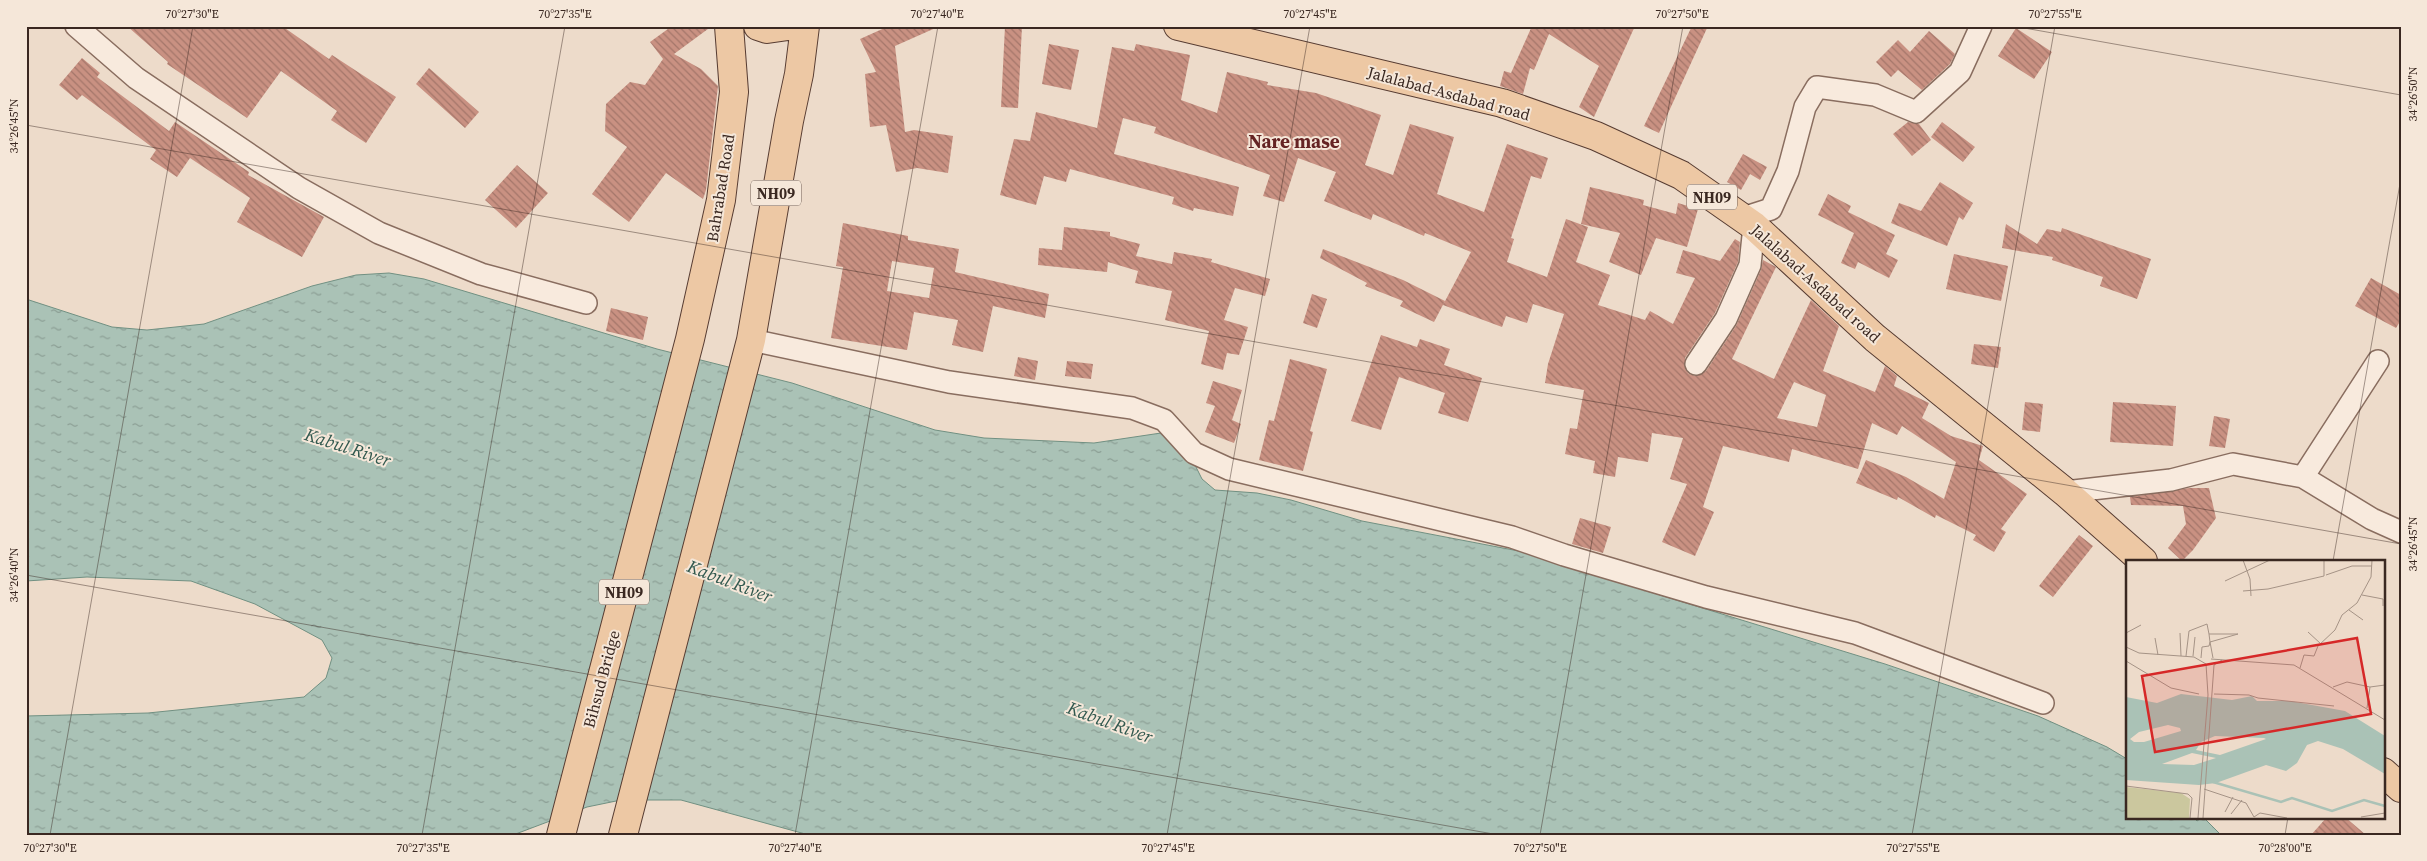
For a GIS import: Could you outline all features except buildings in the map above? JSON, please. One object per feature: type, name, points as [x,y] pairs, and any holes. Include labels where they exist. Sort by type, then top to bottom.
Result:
[{"type":"main road","name":"Bahrabad Road","points":[[687,348],[721,200],[734,92],[729,26]]},
{"type":"main road","points":[[758,26],[767,29],[788,26]]},
{"type":"main road","name":"NH09","points":[[623,835],[749,350],[789,120],[799,74],[805,26]]},
{"type":"main road","name":"Jalalabad-Asdabad road","points":[[1178,26],[1502,103],[1596,136],[1682,175],[1749,222],[1875,338],[2065,492],[2142,560]]},
{"type":"main road","name":"Bihsud Bridge","points":[[561,835],[687,348]]},
{"type":"street","points":[[76,26],[136,78],[299,188],[371,228],[481,274],[586,303]]},
{"type":"street","points":[[1696,364],[1726,319],[1750,265],[1749,222],[1771,208],[1788,170],[1806,106],[1817,86],[1875,96],[1916,112],[1960,72],[1981,26]]},
{"type":"street","points":[[749,350],[949,382],[1132,408],[1164,420],[1194,453],[1229,469],[1512,536],[1564,555],[1706,597],[1855,632],[2043,703]]},
{"type":"street","points":[[2303,477],[2378,360]]},
{"type":"street","points":[[2065,492],[2171,480],[2233,464],[2303,477],[2372,519],[2401,532]]},
{"type":"water","name":"Kabul River","points":[[389,273],[424,279],[657,349],[792,383],[935,430],[984,438],[1094,443],[1161,433],[1170,434],[1193,461],[1202,479],[1215,490],[1257,493],[1291,500],[1362,521],[1529,553],[1566,563],[1660,595],[1885,664],[2038,716],[2107,747],[2126,758],[2126,818],[2194,818],[2197,821],[2204,818],[2221,835],[809,835],[681,800],[621,800],[587,807],[513,835],[26,835],[26,716],[148,713],[304,697],[326,678],[332,658],[322,640],[255,604],[191,581],[87,577],[26,581],[26,299],[112,327],[147,330],[204,324],[312,286],[356,275]]},
{"type":"district","name":"Nare mase","points":[[1294,141]]}]
